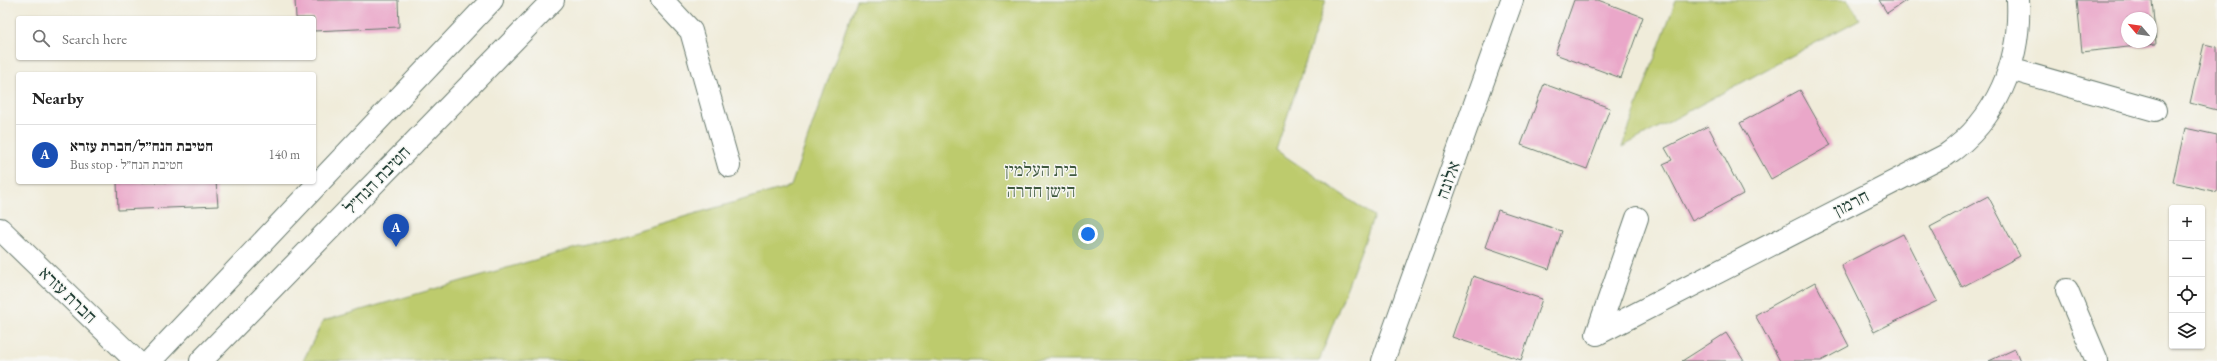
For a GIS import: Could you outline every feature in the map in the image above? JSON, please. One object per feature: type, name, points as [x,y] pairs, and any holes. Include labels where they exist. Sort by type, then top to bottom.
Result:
[{"type":"street","points":[[150,361],[492,0]]},
{"type":"street","name":"חטיבת הנח״ל","points":[[201,361],[553,0]]},
{"type":"street","points":[[662,0],[691,31],[729,166]]},
{"type":"street","name":"אלונה","points":[[1383,361],[1512,0]]},
{"type":"street","name":"חרמון","points":[[1637,218],[1597,334],[1946,155],[1962,144],[1977,129],[2001,92],[2010,69],[2016,45],[2019,21],[2018,0]]},
{"type":"street","points":[[2010,69],[2155,110]]},
{"type":"street","name":"חברת עזרא","points":[[0,228],[136,361]]},
{"type":"street","points":[[2067,290],[2097,361]]},
{"type":"green space","name":"בית העלמין הישן חדרה","points":[[856,0],[1326,0],[1276,150],[1374,216],[1319,361],[303,361],[323,321],[791,186]]},
{"type":"green space","points":[[1676,0],[1848,0],[1860,19],[1622,147]]},
{"type":"building","points":[[295,0],[398,0],[399,27],[316,31],[316,16],[296,16]]},
{"type":"building","points":[[1574,0],[1598,0],[1643,17],[1621,78],[1555,54]]},
{"type":"building","points":[[1879,0],[1907,0],[1887,13]]},
{"type":"building","points":[[2077,0],[2152,0],[2153,12],[2121,12],[2121,48],[2082,52]]},
{"type":"building","points":[[2204,44],[2217,47],[2217,110],[2190,103]]},
{"type":"building","points":[[1544,84],[1610,108],[1587,169],[1521,145]]},
{"type":"building","points":[[1800,90],[1831,145],[1771,179],[1740,123]]},
{"type":"building","points":[[1708,126],[1743,194],[1692,221],[1663,164],[1672,160],[1665,148]]},
{"type":"building","points":[[2185,128],[2217,135],[2217,192],[2173,182]]},
{"type":"building","points":[[117,184],[216,184],[218,206],[118,210]]},
{"type":"building","points":[[1988,196],[2020,256],[1962,287],[1930,227]]},
{"type":"building","points":[[1498,210],[1562,231],[1549,269],[1485,247]]},
{"type":"building","points":[[1903,234],[1937,301],[1874,332],[1841,265]]},
{"type":"building","points":[[1473,276],[1542,299],[1521,360],[1452,337]]},
{"type":"building","points":[[1815,282],[1849,346],[1821,361],[1780,361],[1755,315]]},
{"type":"building","points":[[1726,333],[1744,361],[1682,361]]},
{"type":"building","points":[[2015,349],[2020,361],[1989,361]]},
{"type":"place","name":"חטיבת הנח״ל/חברת עזרא","points":[[396,247]]}]
